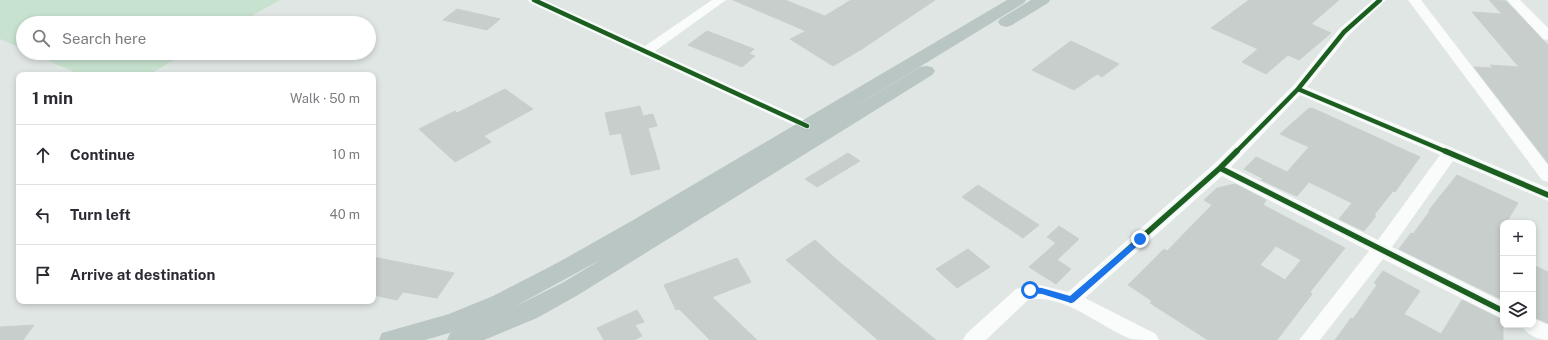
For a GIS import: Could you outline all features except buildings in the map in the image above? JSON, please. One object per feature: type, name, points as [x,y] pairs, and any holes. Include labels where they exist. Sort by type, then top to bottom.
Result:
[{"type":"main road","points":[[399,339],[453,322],[501,303],[567,268],[643,225],[1018,0]]},
{"type":"main road","points":[[459,340],[529,311],[570,289],[1042,0]]},
{"type":"street","points":[[534,0],[807,126]]},
{"type":"street","points":[[646,51],[720,0]]},
{"type":"street","points":[[1071,300],[1220,168],[1298,89],[1344,32],[1380,0]]},
{"type":"street","points":[[1414,0],[1548,176]]},
{"type":"street","points":[[1513,0],[1548,36]]},
{"type":"street","points":[[1528,0],[1548,20]]},
{"type":"street","points":[[1298,89],[1548,194]]},
{"type":"street","points":[[1309,340],[1381,249],[1450,153]]},
{"type":"street","points":[[1220,168],[1500,309]]},
{"type":"street","points":[[973,340],[1023,294],[1030,290],[1042,291],[1071,300],[1149,340]]},
{"type":"street","points":[[1536,328],[1548,334]]},
{"type":"green space","points":[[0,0],[280,0],[251,16],[16,16],[16,46],[0,39]]},
{"type":"green space","points":[[47,60],[174,60],[153,72],[74,72]]},
{"type":"cycle path","points":[[534,0],[807,126]]},
{"type":"cycle path","points":[[1071,300],[1220,168],[1298,89],[1344,32],[1380,0]]},
{"type":"cycle path","points":[[1298,89],[1548,195]]},
{"type":"cycle path","points":[[1220,168],[1500,309]]},
{"type":"route","points":[[1030,290],[1042,291],[1071,300],[1140,239]]}]
